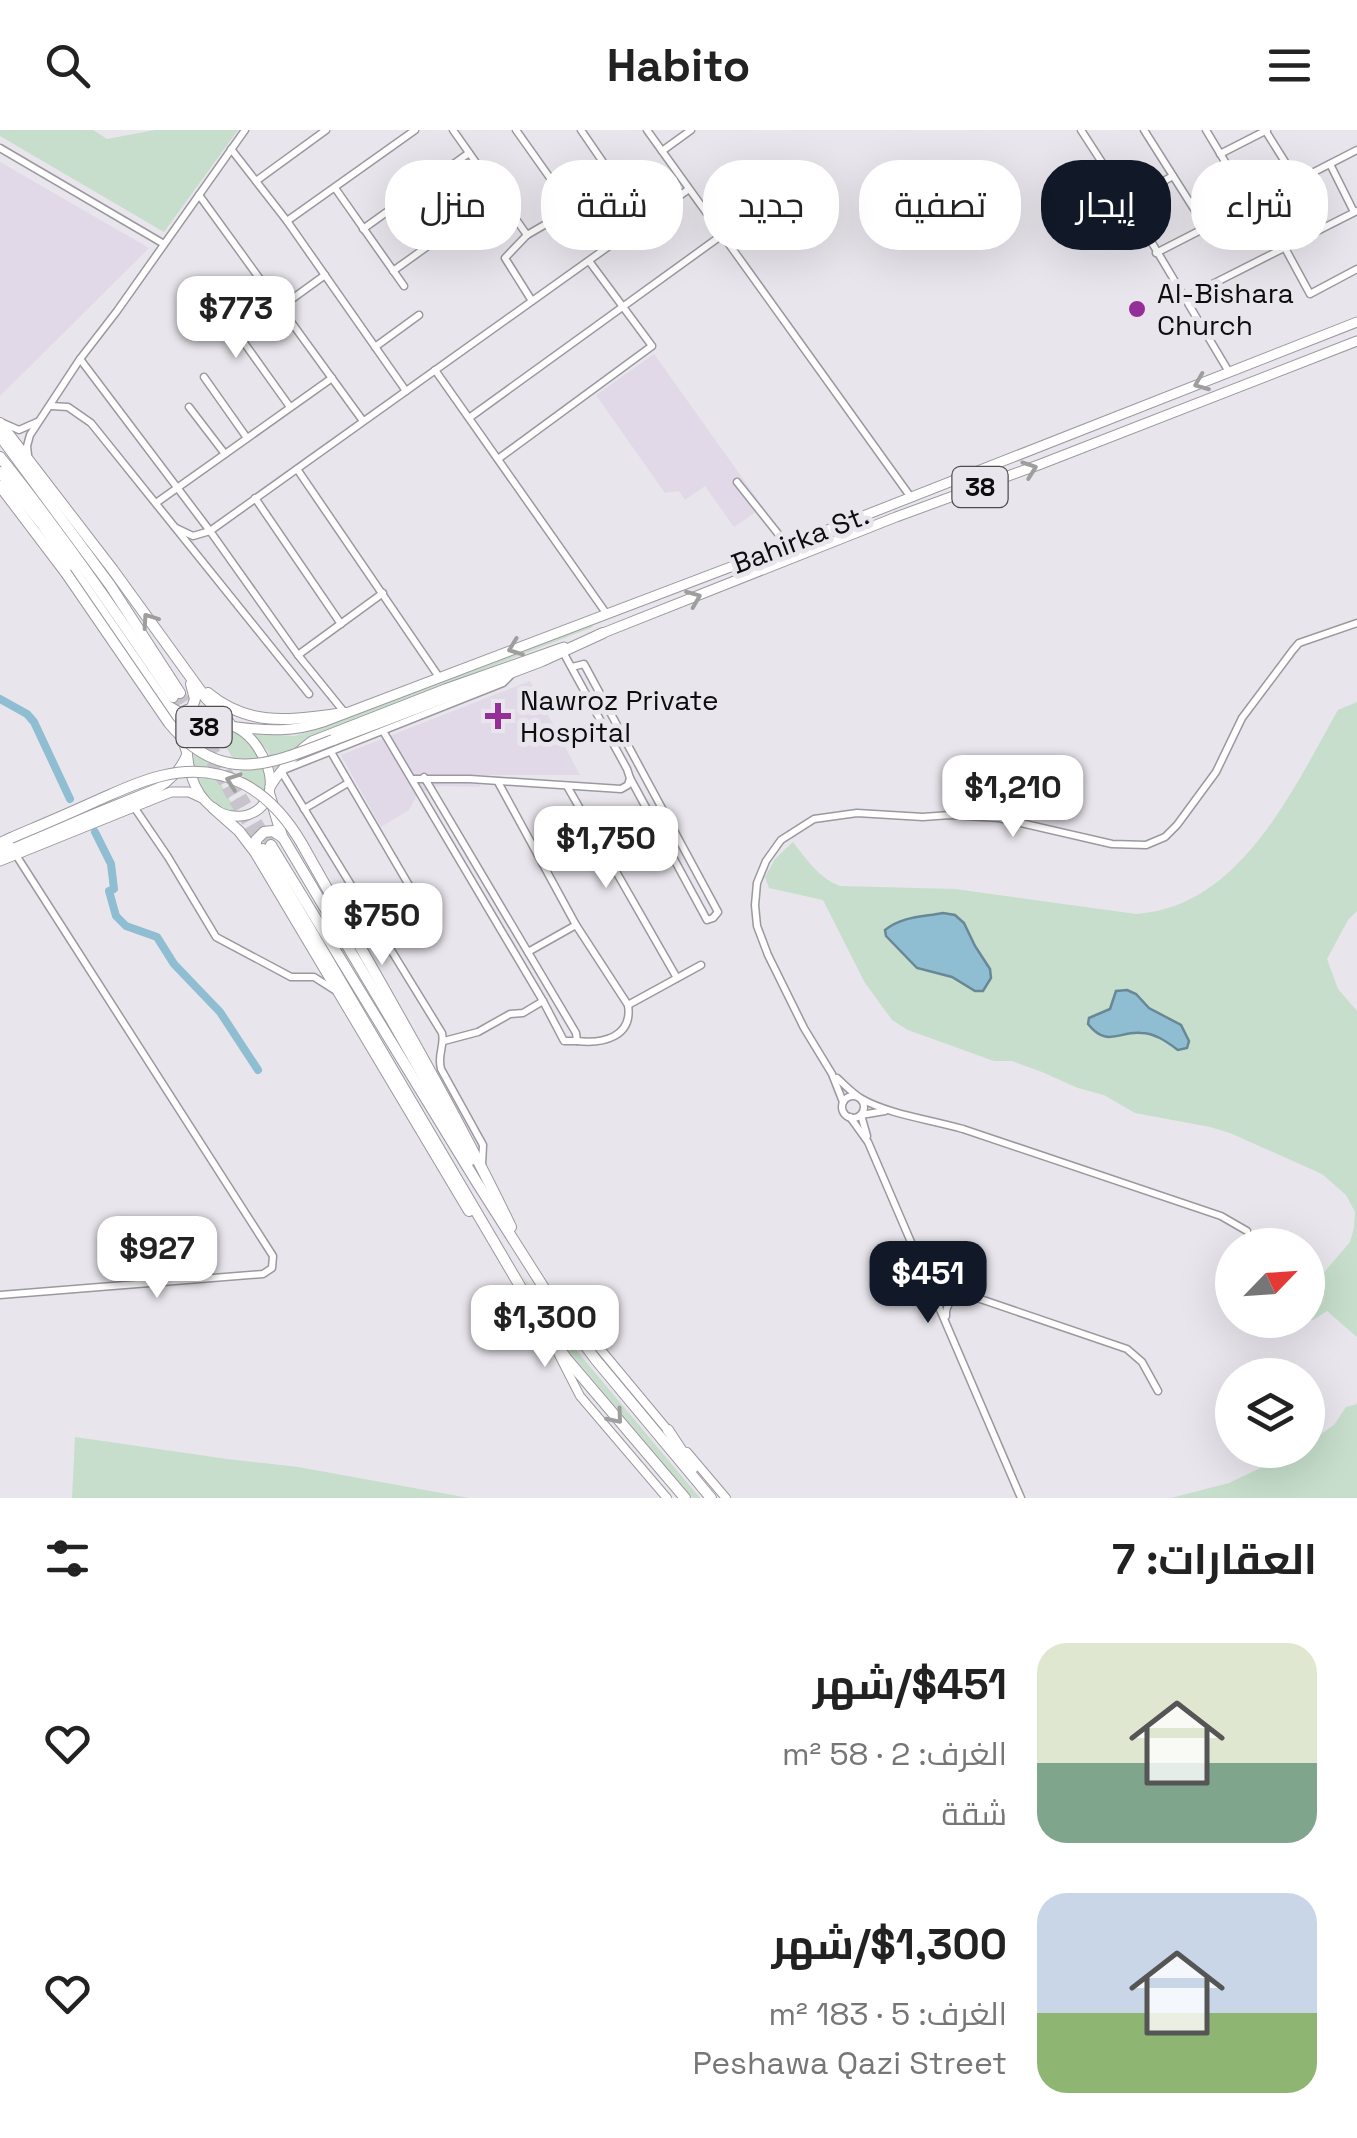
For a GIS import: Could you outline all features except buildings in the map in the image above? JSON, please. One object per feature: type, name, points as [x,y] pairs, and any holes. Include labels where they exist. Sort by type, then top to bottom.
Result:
[{"type":"highway","points":[[0,422],[114,570],[181,666],[234,726]]},
{"type":"highway","points":[[0,436],[110,585],[172,697],[188,752]]},
{"type":"highway","points":[[0,458],[68,546],[172,697],[175,712],[180,713],[189,711],[195,694],[181,666]]},
{"type":"highway","points":[[0,472],[172,697]]},
{"type":"highway","points":[[0,486],[66,573],[163,715],[183,739],[222,761],[257,764],[332,746],[603,634]]},
{"type":"highway","points":[[171,651],[213,698],[246,715],[286,720],[345,713]]},
{"type":"highway","points":[[5,840],[172,773],[196,772],[229,778],[259,792],[286,818],[302,844],[482,1166],[514,1233]]},
{"type":"highway","points":[[270,790],[286,842],[550,1297]]},
{"type":"highway","points":[[210,805],[239,831],[261,862],[457,1192],[524,1292]]},
{"type":"highway","points":[[261,862],[255,842],[262,833],[275,831],[286,842]]},
{"type":"highway","points":[[685,1498],[544,1327],[267,847],[550,1297],[596,1360],[654,1421],[712,1498]]},
{"type":"highway","points":[[668,1430],[712,1498]]},
{"type":"main road","name":"Bahirka St.","points":[[234,726],[294,730],[345,713],[787,546],[1357,322]]},
{"type":"main road","name":"Bahirka St.","points":[[270,790],[299,750],[312,741],[603,634],[1357,341]]},
{"type":"main road","name":"38","points":[[206,726],[234,726],[259,750],[266,763],[270,790],[262,807],[245,817],[226,816],[210,805],[192,778],[188,752],[192,737],[206,726]]},
{"type":"main road","points":[[0,852],[158,788],[181,767],[188,752]]},
{"type":"main road","points":[[0,861],[179,790],[199,795],[210,805]]},
{"type":"main road","points":[[544,1327],[580,1396],[667,1498]]},
{"type":"main road","points":[[654,1421],[668,1430],[726,1498]]},
{"type":"street","points":[[30,460],[27,442],[80,359],[244,130]]},
{"type":"street","points":[[256,180],[326,130]]},
{"type":"street","points":[[288,221],[415,130]]},
{"type":"street","points":[[452,130],[474,160]]},
{"type":"street","points":[[516,130],[541,165]]},
{"type":"street","points":[[581,130],[602,160]]},
{"type":"street","points":[[647,130],[703,209]]},
{"type":"street","points":[[662,151],[692,130]]},
{"type":"street","points":[[1081,130],[1100,160]]},
{"type":"street","points":[[1144,130],[1191,204]]},
{"type":"street","points":[[1206,130],[1224,160]]},
{"type":"street","points":[[1220,154],[1266,130],[1284,160]]},
{"type":"street","points":[[0,148],[164,244]]},
{"type":"street","points":[[231,149],[288,221],[406,390]]},
{"type":"street","points":[[1328,226],[1356,212],[1330,164],[1357,150]]},
{"type":"street","points":[[364,229],[469,153]]},
{"type":"street","points":[[335,188],[404,286]]},
{"type":"street","points":[[683,194],[689,190]]},
{"type":"street","points":[[199,195],[363,421]]},
{"type":"street","points":[[521,227],[527,235]]},
{"type":"street","points":[[532,302],[505,258],[527,235],[541,227]]},
{"type":"street","points":[[1156,253],[1191,236]]},
{"type":"street","points":[[469,418],[703,249]]},
{"type":"street","points":[[393,271],[422,250]]},
{"type":"street","points":[[176,528],[194,536],[210,531],[605,250]]},
{"type":"street","points":[[733,250],[910,496]]},
{"type":"street","points":[[1154,250],[1229,372]]},
{"type":"street","points":[[1184,300],[1281,250]]},
{"type":"street","points":[[1286,250],[1310,294],[1357,269]]},
{"type":"street","points":[[498,460],[652,346],[589,261]]},
{"type":"street","points":[[281,306],[325,275]]},
{"type":"street","points":[[210,294],[290,407]]},
{"type":"street","points":[[376,347],[420,315]]},
{"type":"street","points":[[80,359],[345,713]]},
{"type":"street","points":[[435,370],[606,613]]},
{"type":"street","points":[[204,377],[247,438]]},
{"type":"street","points":[[156,504],[332,378]]},
{"type":"street","points":[[0,422],[24,429],[51,406]]},
{"type":"street","points":[[51,406],[68,408],[91,423],[309,694]]},
{"type":"street","points":[[189,407],[225,454]]},
{"type":"street","points":[[296,468],[439,677]]},
{"type":"street","points":[[737,482],[787,546]]},
{"type":"street","points":[[254,498],[341,624]]},
{"type":"street","points":[[298,655],[383,593]]},
{"type":"street","points":[[1022,1497],[868,1142],[843,1110],[844,1102],[832,1074],[768,955],[757,926],[757,883],[766,861],[781,840],[796,828],[814,819],[857,813],[983,816],[1112,844],[1155,843],[1177,825],[1203,792],[1242,718],[1286,657],[1300,644],[1357,623]]},
{"type":"street","points":[[564,652],[630,778],[707,920],[713,918],[718,912],[584,664],[572,667]]},
{"type":"street","points":[[482,1166],[483,1145],[441,1069],[442,1033],[281,771],[332,746],[383,731],[503,683],[511,673]]},
{"type":"street","points":[[383,731],[564,1042],[608,1038],[625,1028],[630,1019],[628,1005],[576,924],[497,781]]},
{"type":"street","points":[[332,746],[348,783],[410,887],[368,911]]},
{"type":"street","points":[[424,777],[576,1033],[577,1041]]},
{"type":"street","points":[[413,778],[621,788],[628,786],[630,778]]},
{"type":"street","points":[[304,809],[348,783]]},
{"type":"street","points":[[566,785],[676,978]]},
{"type":"street","points":[[134,806],[216,937],[291,977],[314,977],[337,992]]},
{"type":"street","points":[[0,1295],[263,1274],[272,1268],[273,1256],[16,854]]},
{"type":"street","points":[[528,952],[576,924]]},
{"type":"street","points":[[628,1005],[701,965]]},
{"type":"street","points":[[444,1041],[478,1032],[543,1002]]},
{"type":"street","points":[[832,1074],[860,1098],[888,1110],[946,1124],[1221,1216],[1240,1228]]},
{"type":"street","points":[[844,1102],[850,1097],[860,1098]]},
{"type":"street","points":[[860,1098],[868,1142]]},
{"type":"street","points":[[850,1117],[888,1110]]},
{"type":"street","points":[[923,1268],[937,1284],[1127,1349],[1142,1362],[1158,1391]]},
{"type":"street","points":[[948,1326],[945,1313],[950,1301],[960,1295],[970,1296]]},
{"type":"shaded area","points":[[0,162],[149,248],[0,396]]},
{"type":"shaded area","points":[[654,354],[763,507],[734,527],[705,486],[685,500],[679,491],[665,493],[596,395]]},
{"type":"shaded area","points":[[530,681],[580,775],[480,775],[480,787],[437,786],[417,795],[409,810],[381,827],[341,755]]},
{"type":"green space","points":[[0,130],[93,130],[107,139],[155,130],[238,130],[164,232],[0,136]]},
{"type":"green space","points":[[591,623],[593,627],[313,736],[293,750],[276,774],[268,751],[251,733],[294,736],[315,730]]},
{"type":"green space","points":[[1357,702],[1357,911],[1327,959],[1338,989],[1357,1011],[1357,1337],[1327,1311],[1325,1271],[1350,1242],[1355,1212],[1346,1195],[1322,1174],[1230,1133],[1135,1113],[1104,1095],[1012,1061],[994,1061],[908,1030],[892,1020],[865,983],[823,900],[769,888],[765,877],[775,859],[793,842],[808,862],[840,886],[955,889],[1136,914],[1173,907],[1205,891],[1234,868],[1282,808],[1338,710]]},
{"type":"green space","points":[[224,727],[249,743],[261,760],[267,780],[260,805],[215,728]]},
{"type":"green space","points":[[196,741],[238,814],[217,806],[202,787],[194,764]]},
{"type":"green space","points":[[519,1271],[576,1350],[700,1498],[693,1498],[569,1351]]},
{"type":"green space","points":[[1357,1404],[1357,1498],[1171,1498],[1229,1483],[1260,1468],[1325,1468],[1325,1431],[1346,1407]]},
{"type":"green space","points":[[75,1437],[298,1467],[469,1498],[72,1498]]},
{"type":"water","points":[[943,913],[955,915],[964,923],[990,969],[991,978],[983,991],[975,991],[952,977],[917,968],[886,936],[885,930],[899,922]]},
{"type":"water","points":[[1127,990],[1149,1008],[1181,1025],[1189,1041],[1187,1048],[1178,1050],[1146,1033],[1107,1037],[1088,1024],[1089,1018],[1110,1009],[1116,991]]},
{"type":"waterway","points":[[0,699],[34,722],[70,799]]},
{"type":"waterway","points":[[95,832],[111,864],[114,889],[109,891],[116,916],[126,926],[157,937],[174,964],[220,1012],[258,1070]]},
{"type":"tunnel","points":[[180,693],[271,845]]},
{"type":"tunnel","points":[[173,697],[259,843]]},
{"type":"place","name":"Al-Bishara Church","points":[[1137,309]]},
{"type":"place","name":"Nawroz Private Hospital","points":[[498,716]]}]
